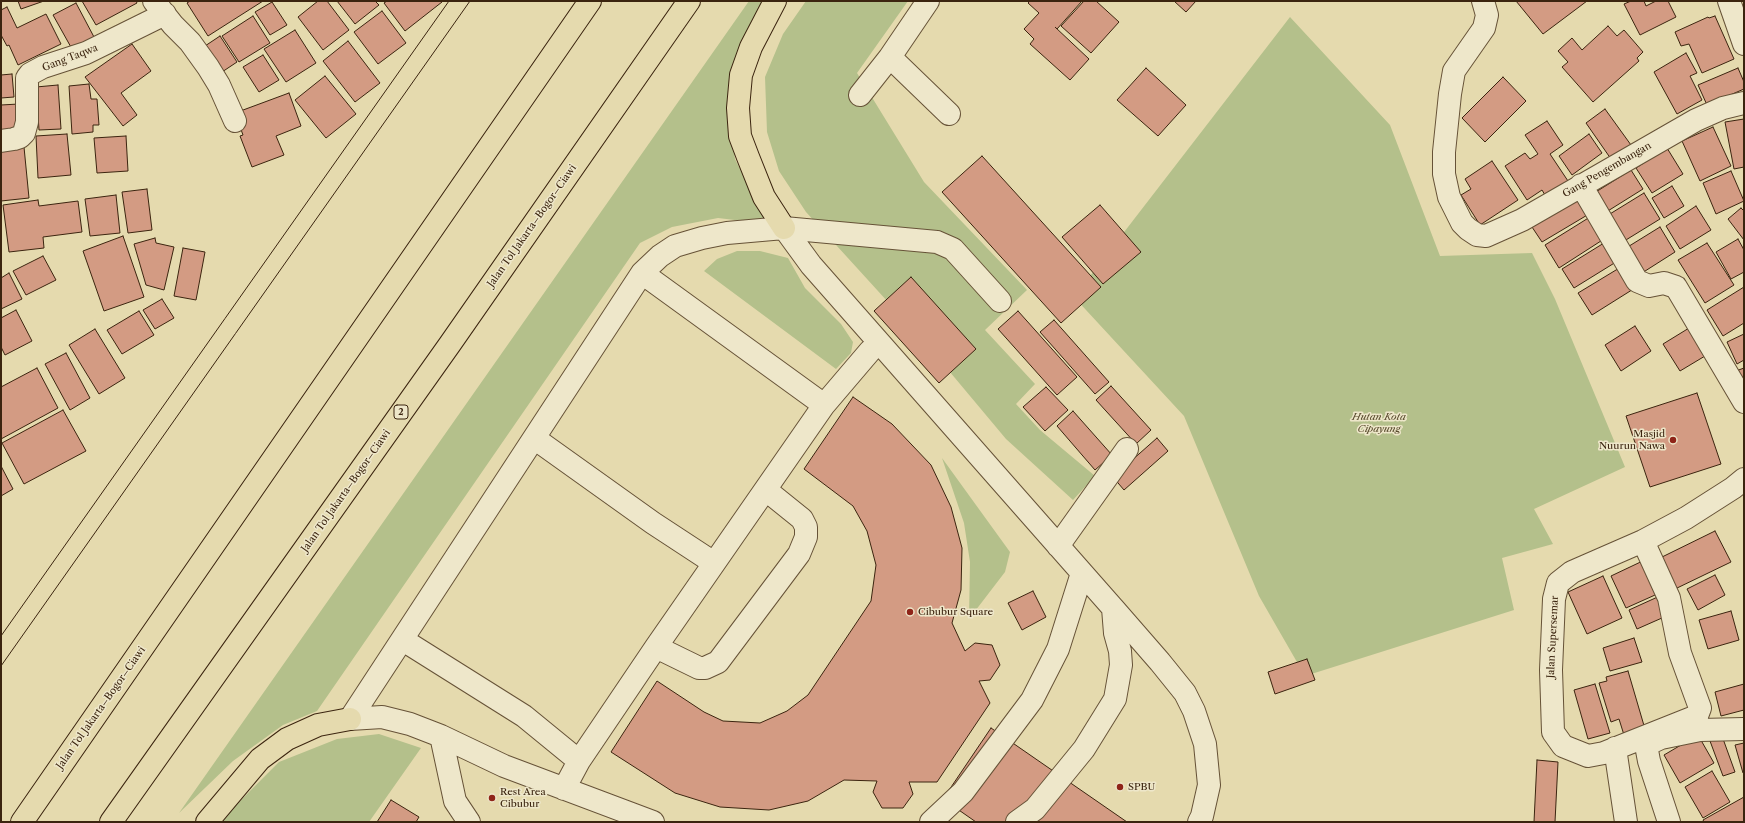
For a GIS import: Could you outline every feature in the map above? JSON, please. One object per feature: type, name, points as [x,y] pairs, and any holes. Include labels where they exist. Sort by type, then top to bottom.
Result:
[{"type":"highway","name":"Jalan Tol Jakarta–Bogor–Ciawi","points":[[22,822],[590,1]]},
{"type":"highway","name":"Jalan Tol Jakarta–Bogor–Ciawi","points":[[111,822],[450,344],[689,1]]},
{"type":"highway","points":[[775,1],[751,47],[741,75],[738,108],[740,136],[748,157],[764,197],[784,228]]},
{"type":"highway","points":[[207,822],[260,759],[287,739],[318,725],[350,719]]},
{"type":"street","points":[[860,96],[890,57],[928,1]]},
{"type":"street","name":"Gang Pengembangan","points":[[1483,1],[1487,15],[1484,28],[1454,71],[1444,152],[1444,174],[1449,197],[1456,213],[1472,232],[1482,236],[1499,231],[1522,220],[1696,120],[1723,108],[1744,103]]},
{"type":"street","points":[[1729,1],[1744,44]]},
{"type":"street","points":[[159,8],[190,42],[208,67],[219,85],[236,121]]},
{"type":"street","name":"Gang Taqwa","points":[[1,141],[20,137],[24,133],[27,122],[27,78],[30,74],[43,67],[86,53],[159,8]]},
{"type":"street","points":[[890,57],[949,114]]},
{"type":"street","points":[[1581,185],[1637,281],[1649,286],[1664,283],[1676,287],[1744,402]]},
{"type":"street","points":[[784,228],[811,265],[1113,608],[1185,693],[1194,711],[1206,744],[1209,784],[1202,816],[1199,822]]},
{"type":"street","points":[[350,719],[642,273],[660,256],[675,246],[702,238],[727,233],[784,228],[945,244],[953,249],[1000,301]]},
{"type":"street","points":[[811,265],[823,288],[870,351],[999,497],[1011,505],[1026,509]]},
{"type":"street","points":[[642,273],[824,405]]},
{"type":"street","points":[[564,789],[580,761],[656,647],[824,405],[870,351]]},
{"type":"street","points":[[534,438],[653,523],[714,563]]},
{"type":"street","points":[[1058,546],[1127,449]]},
{"type":"street","name":"Jalan Supersemar","points":[[1643,540],[1669,598],[1680,653],[1700,708],[1697,716],[1600,755],[1588,756],[1563,746],[1553,732],[1550,670],[1554,599],[1558,583],[1572,572],[1643,540],[1686,518],[1733,488],[1744,479]]},
{"type":"street","points":[[656,647],[699,668],[705,668],[718,662],[799,554],[806,537],[806,527],[802,519],[766,490]]},
{"type":"street","points":[[931,822],[963,792],[1032,700],[1058,649],[1082,573]]},
{"type":"street","points":[[1017,822],[1035,809],[1084,749],[1115,700],[1121,665],[1120,651],[1115,633],[1113,608]]},
{"type":"street","points":[[403,640],[524,716],[580,761]]},
{"type":"street","points":[[350,719],[382,717],[410,724],[441,736],[504,766],[653,822]]},
{"type":"street","points":[[1669,822],[1649,761],[1646,745],[1661,738],[1700,730],[1744,729]]},
{"type":"street","points":[[441,736],[455,801],[469,822]]},
{"type":"street","points":[[1615,748],[1626,822]]},
{"type":"green space","points":[[749,1],[763,1],[734,60],[729,112],[735,159],[768,224],[718,218],[672,227],[640,243],[317,711],[283,725],[233,761],[179,813]]},
{"type":"green space","points":[[806,1],[908,1],[857,73],[924,182],[1027,290],[985,330],[1035,384],[1016,404],[1040,430],[1095,476],[1073,500],[1006,439],[929,347],[806,212],[779,171],[767,132],[765,77],[783,34]]},
{"type":"green space","name":"Hutan Kota Cipayung","points":[[1290,17],[1390,125],[1440,256],[1532,253],[1555,299],[1625,467],[1534,509],[1553,544],[1502,558],[1514,610],[1305,676],[1259,596],[1184,416],[1074,297]]},
{"type":"green space","points":[[737,251],[760,251],[788,258],[805,288],[841,324],[853,342],[851,353],[836,369],[704,271],[717,259]]},
{"type":"green space","points":[[942,458],[1010,552],[1005,572],[969,619],[970,562],[964,523]]},
{"type":"green space","points":[[379,734],[421,748],[369,822],[221,822],[279,762],[337,739]]},
{"type":"building","points":[[18,1],[44,1],[21,9]]},
{"type":"building","points":[[82,1],[136,1],[137,3],[96,25]]},
{"type":"building","points":[[190,1],[263,1],[208,36],[187,3]]},
{"type":"building","points":[[318,1],[327,1],[349,30],[323,50],[298,17]]},
{"type":"building","points":[[337,1],[375,1],[379,5],[355,24]]},
{"type":"building","points":[[387,1],[442,2],[405,31],[384,3]]},
{"type":"building","points":[[1030,1],[1082,1],[1057,29],[1089,59],[1070,80],[1030,44],[1034,39],[1024,29],[1039,13],[1028,3]]},
{"type":"building","points":[[1084,1],[1096,1],[1119,22],[1091,53],[1061,26]]},
{"type":"building","points":[[1174,1],[1196,1],[1186,12]]},
{"type":"building","points":[[1516,1],[1587,1],[1543,34]]},
{"type":"building","points":[[1631,1],[1644,1],[1646,6],[1656,1],[1668,1],[1676,17],[1640,35],[1624,4]]},
{"type":"building","points":[[272,2],[287,25],[270,35],[255,12]]},
{"type":"building","points":[[76,3],[94,37],[72,49],[53,15]]},
{"type":"building","points":[[7,7],[17,28],[46,14],[61,44],[18,65],[9,45],[7,46],[1,35],[1,10]]},
{"type":"building","points":[[382,11],[406,43],[378,64],[354,32]]},
{"type":"building","points":[[253,16],[270,43],[239,62],[222,36]]},
{"type":"building","points":[[1715,16],[1734,59],[1702,73],[1689,44],[1681,46],[1675,32],[1708,17]]},
{"type":"building","points":[[1608,26],[1617,36],[1624,30],[1643,52],[1637,58],[1639,61],[1593,102],[1562,67],[1568,62],[1558,51],[1572,38],[1582,50]]},
{"type":"building","points":[[295,30],[316,63],[286,82],[264,49]]},
{"type":"building","points":[[220,36],[237,62],[216,76],[199,50]]},
{"type":"building","points":[[348,41],[380,83],[355,102],[323,61]]},
{"type":"building","points":[[132,44],[151,71],[121,93],[137,115],[123,126],[85,77]]},
{"type":"building","points":[[1686,53],[1697,73],[1690,76],[1702,100],[1677,114],[1654,72]]},
{"type":"building","points":[[263,55],[279,80],[259,92],[243,67]]},
{"type":"building","points":[[1146,68],[1186,105],[1158,136],[1117,100]]},
{"type":"building","points":[[1738,68],[1744,82],[1744,89],[1707,105],[1698,85]]},
{"type":"building","points":[[12,74],[14,97],[1,98],[1,75]]},
{"type":"building","points":[[325,76],[356,114],[326,138],[295,100]]},
{"type":"building","points":[[1503,77],[1526,101],[1485,142],[1462,118]]},
{"type":"building","points":[[89,84],[91,99],[97,99],[99,125],[93,125],[93,132],[72,134],[69,86]]},
{"type":"building","points":[[58,85],[61,129],[39,130],[36,87]]},
{"type":"building","points":[[289,93],[301,126],[276,136],[284,155],[252,167],[240,136],[243,135],[235,113]]},
{"type":"building","points":[[19,104],[21,131],[1,133],[1,105]]},
{"type":"building","points":[[1605,109],[1631,145],[1611,159],[1586,123]]},
{"type":"building","points":[[1744,119],[1744,167],[1734,169],[1725,122]]},
{"type":"building","points":[[1547,121],[1563,145],[1550,154],[1568,181],[1545,195],[1542,190],[1527,200],[1505,166],[1525,153],[1530,159],[1538,154],[1525,135]]},
{"type":"building","points":[[1713,127],[1731,166],[1700,181],[1682,141]]},
{"type":"building","points":[[67,134],[71,175],[38,178],[36,136]]},
{"type":"building","points":[[1589,134],[1602,153],[1572,175],[1559,156]]},
{"type":"building","points":[[126,136],[128,171],[97,173],[94,138]]},
{"type":"building","points":[[24,147],[29,198],[1,201],[1,150]]},
{"type":"building","points":[[1667,148],[1683,174],[1652,193],[1636,168]]},
{"type":"building","points":[[982,156],[1101,287],[1061,323],[942,192]]},
{"type":"building","points":[[1492,161],[1518,200],[1480,225],[1461,195],[1471,189],[1465,179]]},
{"type":"building","points":[[1631,170],[1643,189],[1603,214],[1591,195]]},
{"type":"building","points":[[1731,171],[1744,201],[1716,214],[1703,183]]},
{"type":"building","points":[[1672,186],[1684,206],[1664,218],[1652,198]]},
{"type":"building","points":[[147,189],[152,230],[128,233],[122,192]]},
{"type":"building","points":[[1644,193],[1660,219],[1621,243],[1605,217]]},
{"type":"building","points":[[116,195],[120,233],[90,236],[85,199]]},
{"type":"building","points":[[1577,195],[1589,214],[1542,242],[1530,224]]},
{"type":"building","points":[[38,200],[39,206],[78,201],[82,232],[43,237],[44,248],[9,252],[3,205]]},
{"type":"building","points":[[1100,205],[1141,252],[1103,284],[1062,237]]},
{"type":"building","points":[[1696,206],[1711,230],[1680,249],[1666,226]]},
{"type":"building","points":[[1741,208],[1744,211],[1744,240],[1728,219]]},
{"type":"building","points":[[1590,217],[1604,239],[1559,268],[1545,245]]},
{"type":"building","points":[[1660,227],[1675,252],[1642,273],[1626,248]]},
{"type":"building","points":[[123,236],[144,297],[104,311],[83,251]]},
{"type":"building","points":[[155,238],[156,243],[174,247],[164,290],[146,285],[134,244]]},
{"type":"building","points":[[1738,239],[1744,250],[1744,272],[1731,279],[1716,252]]},
{"type":"building","points":[[1604,243],[1616,262],[1574,288],[1562,269]]},
{"type":"building","points":[[1707,243],[1734,285],[1705,303],[1678,260]]},
{"type":"building","points":[[183,248],[205,252],[196,300],[174,296]]},
{"type":"building","points":[[43,256],[56,280],[26,295],[13,271]]},
{"type":"building","points":[[1621,267],[1635,288],[1592,315],[1578,293]]},
{"type":"building","points":[[9,273],[22,299],[1,309],[1,278]]},
{"type":"building","points":[[911,277],[976,349],[939,383],[874,311]]},
{"type":"building","points":[[1744,287],[1744,323],[1723,336],[1707,310]]},
{"type":"building","points":[[162,299],[174,318],[155,329],[143,310]]},
{"type":"building","points":[[16,310],[32,341],[5,355],[1,347],[1,318]]},
{"type":"building","points":[[139,311],[154,335],[122,354],[107,330]]},
{"type":"building","points":[[1018,311],[1077,377],[1057,395],[998,329]]},
{"type":"building","points":[[1054,320],[1109,382],[1095,394],[1040,332]]},
{"type":"building","points":[[1694,325],[1710,353],[1680,371],[1663,344]]},
{"type":"building","points":[[1635,326],[1651,351],[1621,371],[1605,345]]},
{"type":"building","points":[[95,329],[125,378],[99,394],[69,345]]},
{"type":"building","points":[[1744,334],[1744,360],[1737,364],[1727,342]]},
{"type":"building","points":[[66,353],[90,398],[70,410],[45,364]]},
{"type":"building","points":[[37,368],[58,408],[1,439],[1,387]]},
{"type":"building","points":[[1744,368],[1744,388],[1736,371]]},
{"type":"building","points":[[1111,386],[1151,430],[1136,444],[1096,400]]},
{"type":"building","points":[[1046,387],[1068,410],[1045,431],[1023,407]]},
{"type":"building","name":"Masjid Nuurun Nawa","points":[[1697,393],[1721,464],[1650,487],[1626,416]]},
{"type":"building","name":"Cibubur Square","points":[[853,397],[892,424],[931,465],[951,507],[962,548],[961,590],[952,623],[965,651],[975,643],[992,645],[1000,665],[990,680],[979,681],[990,703],[937,782],[909,782],[913,794],[903,808],[882,808],[873,792],[877,781],[844,780],[808,801],[769,810],[720,807],[675,793],[611,752],[657,681],[704,712],[723,721],[760,723],[787,711],[808,695],[871,601],[876,565],[867,531],[853,506],[804,469]]},
{"type":"building","points":[[63,410],[86,451],[24,484],[2,443]]},
{"type":"building","points":[[1073,411],[1112,455],[1095,470],[1057,426]]},
{"type":"building","points":[[1157,438],[1168,451],[1124,490],[1113,477]]},
{"type":"building","points":[[1,466],[13,489],[1,496]]},
{"type":"building","points":[[1715,531],[1731,562],[1675,589],[1660,558]]},
{"type":"building","points":[[1649,558],[1664,591],[1626,608],[1611,576]]},
{"type":"building","points":[[1715,575],[1725,595],[1698,610],[1687,589]]},
{"type":"building","points":[[1603,576],[1622,618],[1587,634],[1568,592]]},
{"type":"building","points":[[1033,591],[1046,617],[1022,630],[1008,603]]},
{"type":"building","points":[[1662,595],[1671,614],[1637,629],[1629,610]]},
{"type":"building","points":[[1731,611],[1739,640],[1708,649],[1699,620]]},
{"type":"building","points":[[1634,638],[1642,662],[1610,671],[1603,648]]},
{"type":"building","points":[[1307,659],[1315,680],[1275,694],[1268,672]]},
{"type":"building","points":[[1628,671],[1645,729],[1624,735],[1619,719],[1611,722],[1599,683],[1607,681],[1606,677]]},
{"type":"building","points":[[1595,684],[1610,733],[1588,739],[1574,690]]},
{"type":"building","points":[[1744,684],[1744,710],[1721,716],[1715,692]]},
{"type":"building","points":[[991,728],[1127,822],[976,822],[943,799]]},
{"type":"building","points":[[1698,735],[1714,763],[1680,783],[1664,755]]},
{"type":"building","points":[[1722,736],[1735,772],[1723,776],[1710,741]]},
{"type":"building","points":[[1744,743],[1744,772],[1743,773],[1735,745]]},
{"type":"building","points":[[1537,760],[1558,762],[1555,822],[1534,822]]},
{"type":"building","points":[[1712,771],[1730,802],[1703,818],[1685,787]]},
{"type":"building","points":[[1744,797],[1744,822],[1704,822],[1703,820]]},
{"type":"building","points":[[391,800],[419,817],[416,822],[377,822]]},
{"type":"tram line","points":[[1,636],[449,1]]},
{"type":"tram line","points":[[1,666],[470,1]]},
{"type":"place","name":"Masjid Nuurun Nawa","points":[[1673,440]]},
{"type":"place","name":"Cibubur Square","points":[[910,612]]},
{"type":"place","name":"SPBU","points":[[1120,787]]},
{"type":"place","name":"Rest Area Cibubur","points":[[492,798]]}]
